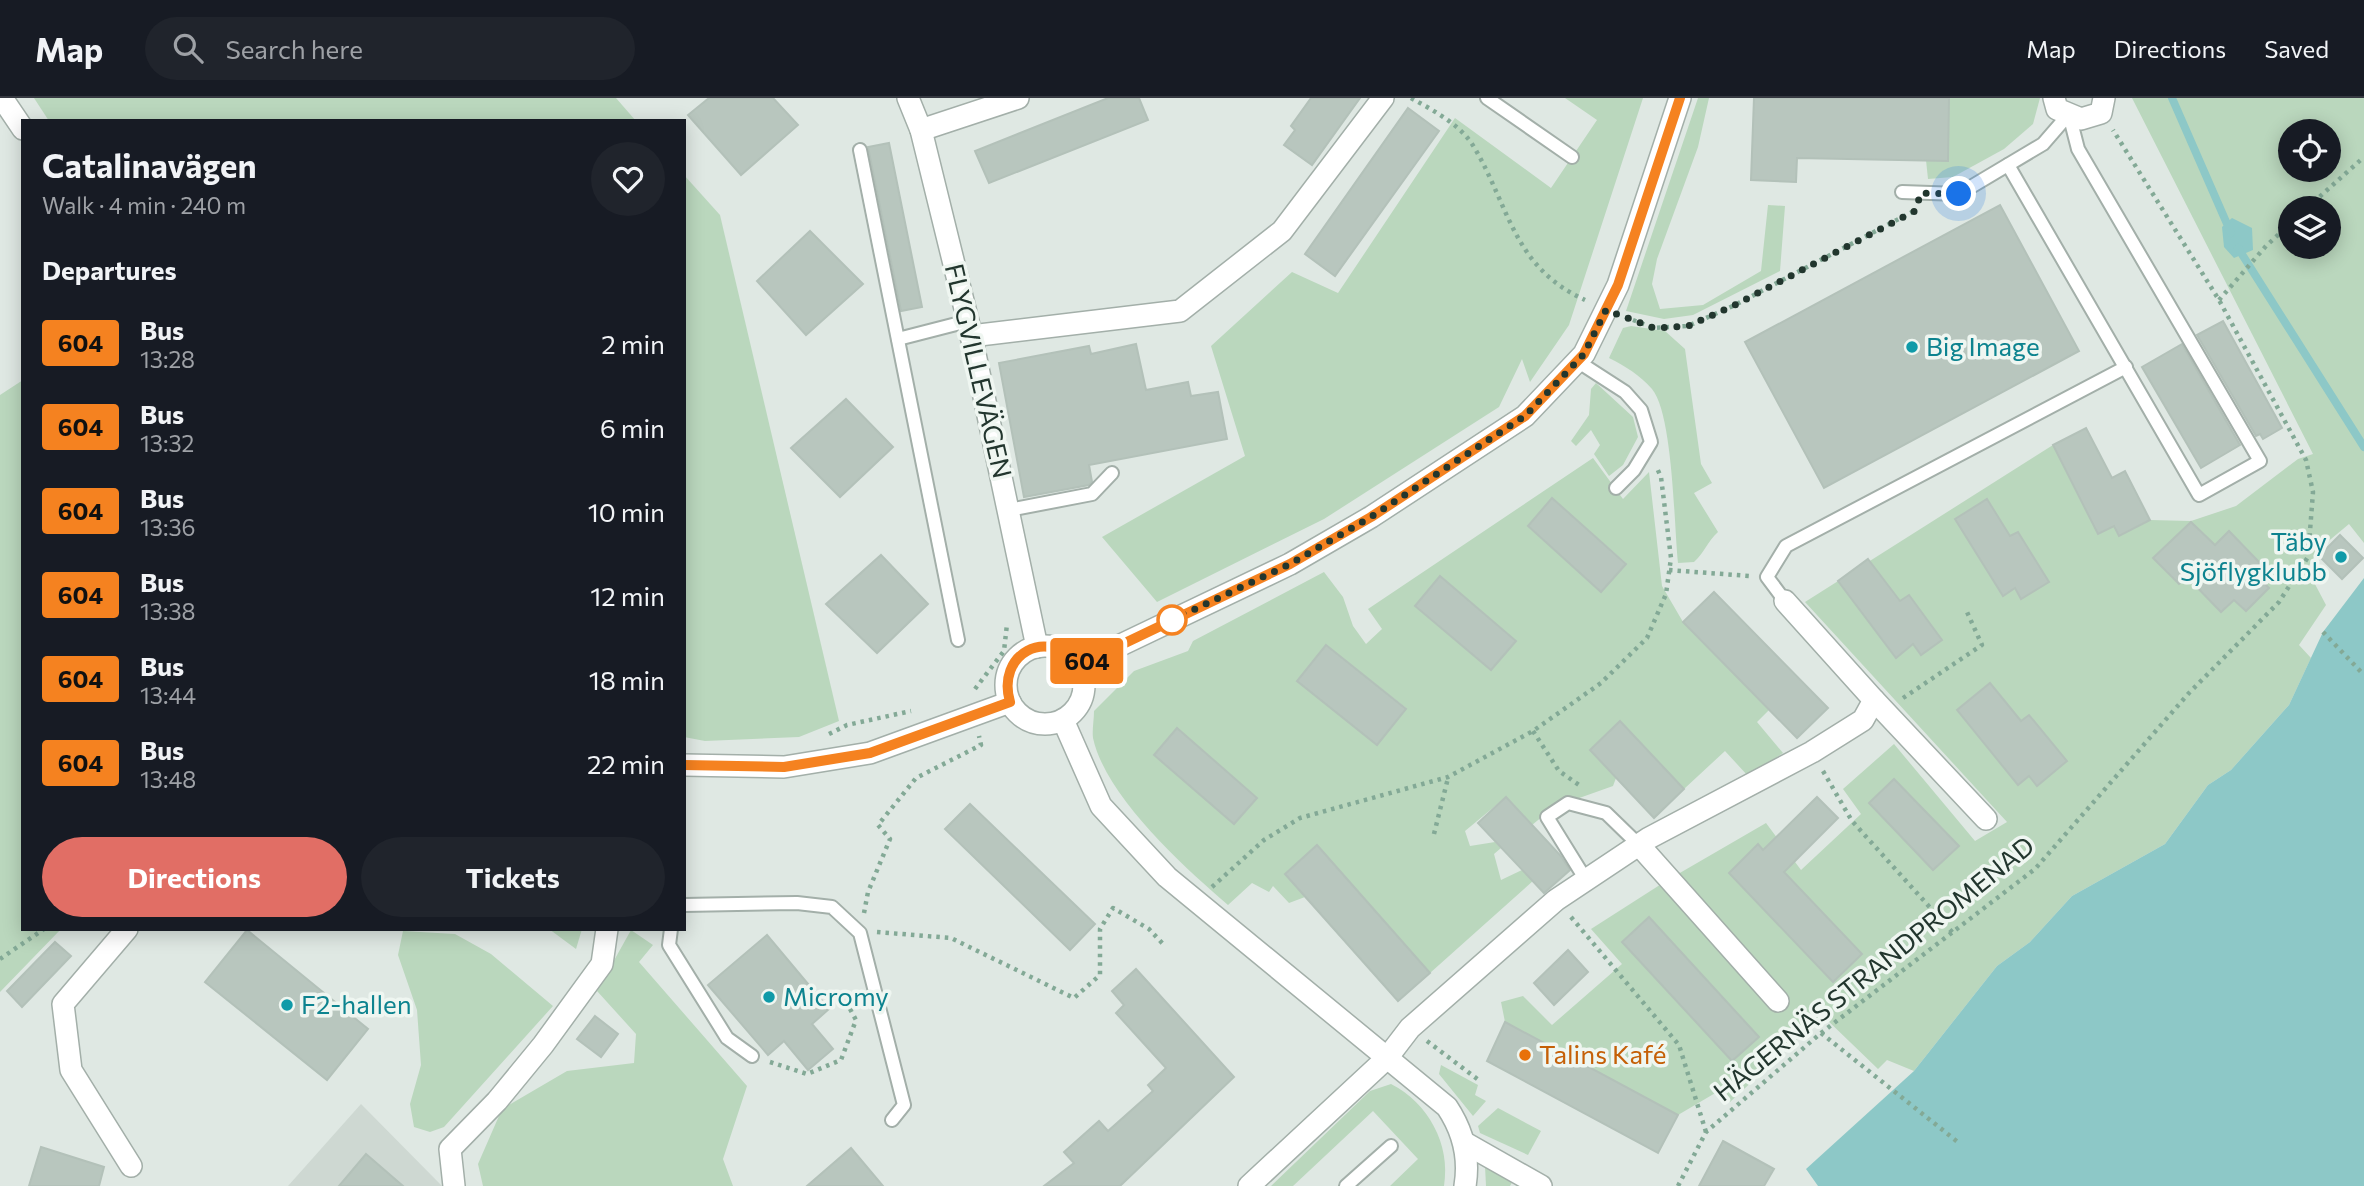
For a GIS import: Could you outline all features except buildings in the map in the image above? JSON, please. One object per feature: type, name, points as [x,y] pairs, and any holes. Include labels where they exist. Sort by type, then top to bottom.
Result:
[{"type":"street","points":[[2,98],[21,126]]},
{"type":"street","name":"FLYGVILLEVÄGEN","points":[[908,98],[921,130],[970,329],[1037,647]]},
{"type":"street","points":[[921,130],[1017,98]]},
{"type":"street","points":[[970,329],[1180,311],[1282,232],[1383,98]]},
{"type":"street","points":[[1079,665],[1290,564],[1371,517],[1525,416],[1584,354],[1606,310],[1618,285],[1679,98]]},
{"type":"street","points":[[2054,98],[2057,109],[2081,119],[2103,105]]},
{"type":"street","points":[[1785,601],[1986,819]]},
{"type":"street","points":[[1037,647],[1061,649],[1079,665],[1084,676],[1080,702],[1063,720],[1037,723],[1026,719],[1010,702],[1007,680],[1010,668],[1026,651],[1037,647]]},
{"type":"street","points":[[1249,1186],[1387,1058],[1410,1028],[1556,900],[1639,845],[1812,752],[1863,720],[1874,700]]},
{"type":"street","points":[[686,765],[784,767],[870,753],[1010,702]]},
{"type":"street","points":[[1063,720],[1101,806],[1167,877],[1447,1107],[1461,1128],[1465,1143],[1465,1186]]},
{"type":"street","points":[[1639,845],[1778,1001]]},
{"type":"street","points":[[125,931],[63,1004],[71,1070],[131,1166]]},
{"type":"street","points":[[454,1186],[450,1149],[497,1101],[543,1045],[602,964],[607,931]]},
{"type":"street","points":[[1465,1143],[1541,1186]]},
{"type":"lane","points":[[1487,98],[1572,157]]},
{"type":"lane","points":[[1902,192],[1959,194],[2043,144],[2069,114]]},
{"type":"lane","points":[[2008,165],[2199,495],[2260,461],[2078,149],[2069,114]]},
{"type":"lane","points":[[860,150],[958,640]]},
{"type":"lane","points":[[898,339],[970,329]]},
{"type":"lane","points":[[1577,361],[1625,392],[1641,410],[1651,442],[1634,470],[1616,488]]},
{"type":"lane","points":[[1785,601],[1767,577],[1786,546],[2126,367]]},
{"type":"lane","points":[[1009,510],[1092,494],[1112,473]]},
{"type":"lane","points":[[1586,880],[1547,817],[1568,803],[1606,813],[1639,845]]},
{"type":"lane","points":[[686,905],[797,903],[832,907],[860,933],[904,1105],[892,1120]]},
{"type":"lane","points":[[671,931],[669,945],[727,1038],[752,1056]]},
{"type":"lane","points":[[1346,1186],[1391,1146]]},
{"type":"path","points":[[1411,98],[1454,124],[1474,146],[1524,248],[1557,287],[1606,310],[1654,328],[1688,326],[1733,306],[1915,211],[1921,193]]},
{"type":"path","name":"HÄGERNÄS STRANDPROMENAD","points":[[1678,1186],[1706,1132],[1821,1033],[2035,869],[2189,693],[2279,603],[2308,557],[2313,492],[2306,460],[2220,300],[2103,105]]},
{"type":"path","points":[[2320,196],[2364,157]]},
{"type":"path","points":[[2220,300],[2278,235]]},
{"type":"path","points":[[1196,901],[1264,840],[1300,818],[1448,777],[1533,732],[1601,683],[1647,638],[1666,594],[1671,558],[1661,477],[1647,449]]},
{"type":"path","points":[[1669,570],[1767,577]]},
{"type":"path","points":[[1874,700],[1907,697],[1982,645],[1967,612]]},
{"type":"path","points":[[2323,632],[2364,675]]},
{"type":"path","points":[[974,714],[981,744],[916,778],[878,825],[890,839],[868,892],[860,933],[902,932],[951,938],[1074,998],[1100,975],[1100,929],[1113,908],[1149,929],[1163,944]]},
{"type":"path","points":[[1533,732],[1559,771]]},
{"type":"path","points":[[1812,752],[1852,821],[1953,933]]},
{"type":"path","points":[[1434,834],[1448,777]]},
{"type":"path","points":[[1556,900],[1679,1045],[1706,1132]]},
{"type":"path","points":[[0,959],[41,931]]},
{"type":"path","points":[[752,1056],[807,1074],[841,1060],[856,1020],[850,1009]]},
{"type":"path","points":[[1410,1028],[1480,1081]]},
{"type":"path","points":[[1821,1033],[1959,1143]]},
{"type":"shaded area","points":[[361,1104],[442,1186],[288,1186]]},
{"type":"green space","points":[[34,98],[616,98],[634,119],[48,119]]},
{"type":"green space","points":[[1565,98],[1643,98],[1569,325],[1530,382],[1522,359],[1499,407],[1324,519],[1157,602],[1102,537],[1245,456],[1211,346],[1292,272],[1338,293],[1455,118],[1551,188],[1597,120]]},
{"type":"green space","points":[[1698,98],[1709,98],[1698,147],[1657,259],[1652,284],[1660,309],[1703,305],[1761,271],[1768,205],[1785,206],[1780,271],[1693,315],[1664,319],[1626,311]]},
{"type":"green space","points":[[1949,98],[2040,98],[2033,124],[2004,149],[1953,177],[1928,179],[1926,160]]},
{"type":"green space","points":[[2132,98],[2364,98],[2364,543],[2349,524],[2319,549],[2307,569],[2326,605],[2299,645],[2311,658],[2289,705],[2231,770],[2208,785],[2165,844],[2072,896],[2030,942],[1997,966],[1914,1071],[1887,1060],[1878,1069],[1823,1016],[1730,1102],[1717,1092],[1678,1115],[1505,1022],[1501,1002],[1523,996],[1552,1025],[1622,964],[1591,929],[1666,881],[1766,823],[1801,870],[1861,814],[1843,789],[1894,744],[1975,841],[2007,822],[1805,602],[2053,445],[2098,534],[2114,526],[2119,536],[2150,520],[2191,521],[2236,506],[2298,459],[2313,454]]},
{"type":"green space","points":[[686,177],[720,215],[839,721],[799,737],[705,741],[686,737]]},
{"type":"green space","points":[[1631,326],[1665,331],[1685,349],[1701,464],[1712,483],[1694,493],[1718,532],[1694,562],[1678,563],[1668,445],[1659,402],[1642,379],[1609,358],[1623,328]]},
{"type":"green space","points":[[21,381],[21,931],[59,931],[0,992],[0,395]]},
{"type":"green space","points":[[1596,383],[1633,417],[1638,437],[1623,465],[1609,476],[1594,454],[1600,445],[1591,430],[1576,446],[1571,441],[1589,415],[1591,389]]},
{"type":"green space","points":[[1593,458],[1623,499],[1649,472],[1662,586],[1683,622],[1769,710],[1757,722],[1783,753],[1748,776],[1725,751],[1684,789],[1620,721],[1590,750],[1616,778],[1613,786],[1554,807],[1532,825],[1506,797],[1465,831],[1470,846],[1495,842],[1501,848],[1494,854],[1501,880],[1522,870],[1534,880],[1430,973],[1317,846],[1285,874],[1305,897],[1289,903],[1273,886],[1269,892],[1252,883],[1228,905],[1169,851],[1113,784],[1093,738],[1094,711],[1134,671],[1188,651],[1193,641],[1324,572],[1343,597],[1353,626],[1366,644],[1382,629],[1368,609]],"holes":[[[1553,499],[1626,563],[1601,592],[1528,526]],[[1326,645],[1406,709],[1298,681]],[[1177,729],[1256,797],[1234,824],[1154,755]]]},
{"type":"green space","points":[[403,931],[455,934],[491,954],[553,1006],[444,1127],[430,1132],[414,1127],[410,1104],[421,1065],[417,1010],[398,955]]},
{"type":"green space","points":[[552,931],[581,931],[576,949]]},
{"type":"green space","points":[[630,931],[653,945],[639,962],[747,1086],[723,1159],[733,1186],[483,1186],[478,1164],[502,1109],[567,1071],[634,1063],[636,1034],[597,991]]},
{"type":"green space","points":[[1441,1065],[1478,1085],[1475,1095],[1486,1101],[1473,1116],[1439,1074]]},
{"type":"green space","points":[[1391,1084],[1416,1102],[1434,1126],[1444,1155],[1444,1186],[1390,1186],[1418,1159],[1373,1111],[1293,1186],[1271,1186],[1370,1091]]},
{"type":"green space","points":[[1498,1108],[1541,1131],[1528,1155],[1480,1133],[1478,1126]]},
{"type":"green space","points":[[1485,1166],[1514,1179],[1510,1186],[1486,1186]]},
{"type":"water","points":[[2232,218],[2252,228],[2253,250],[2234,258],[2224,247],[2222,227]]},
{"type":"water","points":[[2364,578],[2364,1186],[1818,1186],[1806,1169],[1914,1071],[1997,966],[2030,942],[2072,896],[2165,844],[2208,785],[2231,770],[2289,705],[2323,632]]},
{"type":"waterway","points":[[2172,98],[2231,233]]},
{"type":"waterway","points":[[2238,248],[2364,447]]},
{"type":"bus line","name":"604","points":[[686,765],[784,767],[870,753],[1010,702],[1007,680],[1010,668],[1026,651],[1049,646],[1061,649],[1079,665],[1290,564],[1371,517],[1525,416],[1584,354],[1618,285],[1680,98]]},
{"type":"place","name":"Big Image","points":[[1912,347]]},
{"type":"place","name":"Täby Sjöflygklubb","points":[[2341,557]]},
{"type":"place","name":"Micromy","points":[[769,997]]},
{"type":"place","name":"F2-hallen","points":[[287,1005]]},
{"type":"place","name":"Talins Kafé","points":[[1525,1055]]},
{"type":"route","points":[[1172,620],[1290,564],[1371,517],[1525,416],[1584,354],[1606,310],[1654,328],[1688,326],[1733,306],[1915,211],[1921,193],[1959,194]]}]
